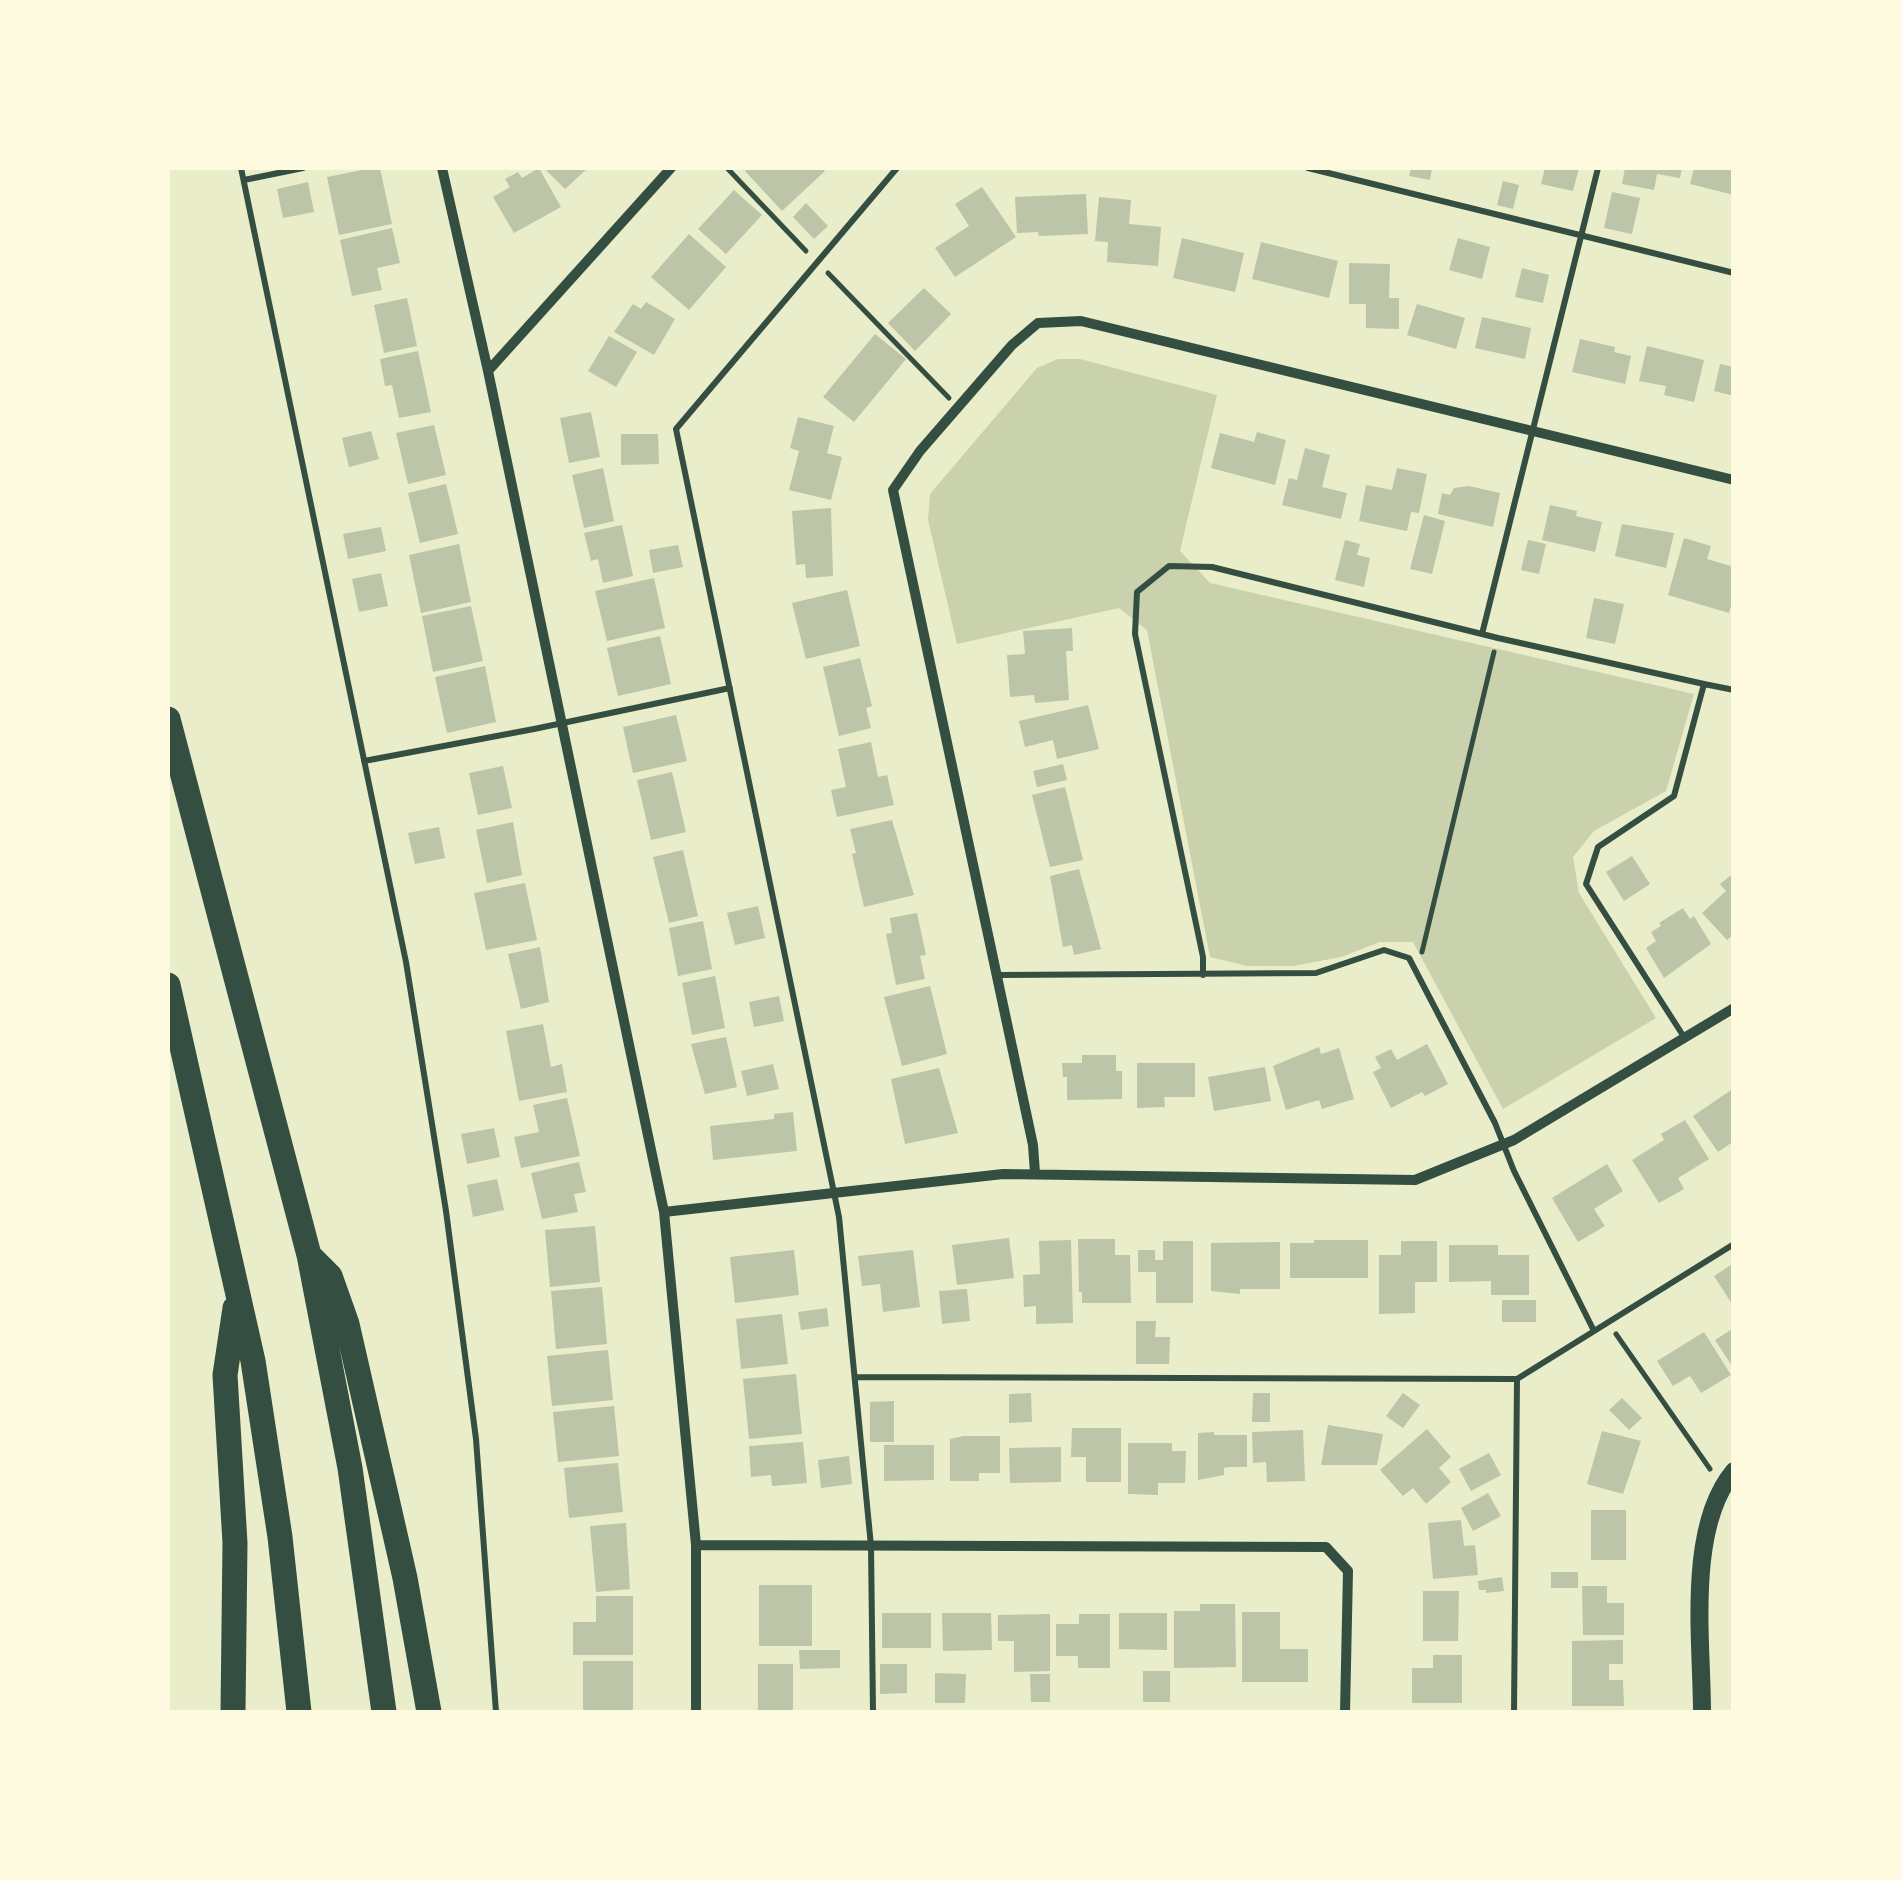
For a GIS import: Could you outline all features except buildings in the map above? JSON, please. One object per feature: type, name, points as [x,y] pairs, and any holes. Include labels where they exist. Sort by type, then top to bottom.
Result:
[{"type":"highway","points":[[168,719],[309,1255],[350,1468],[384,1712]]},
{"type":"highway","points":[[168,985],[238,1288],[270,1464],[300,1712]]},
{"type":"highway","points":[[309,1255],[330,1276],[347,1324],[402,1559],[429,1712]]},
{"type":"highway","points":[[233,1712],[235,1529],[225,1374],[238,1288]]},
{"type":"street","points":[[442,168],[664,1212],[696,1545],[696,1712]]},
{"type":"street","points":[[488,371],[671,168]]},
{"type":"street","points":[[1035,1174],[998,975],[893,490],[920,451],[1012,345],[1038,324],[1081,320],[1734,480]]},
{"type":"street","points":[[664,1212],[1003,1174],[1415,1180],[1504,1146],[1734,1008]]},
{"type":"street","points":[[1702,1712],[1702,1568],[1706,1532],[1722,1486],[1734,1471]]},
{"type":"street","points":[[696,1545],[1326,1547],[1348,1571],[1345,1712]]},
{"type":"lane","points":[[241,168],[406,962],[476,1440],[496,1712]]},
{"type":"lane","points":[[244,180],[303,168]]},
{"type":"lane","points":[[872,1712],[871,1546],[836,1194],[676,429],[897,168]]},
{"type":"lane","points":[[1308,168],[1734,272]]},
{"type":"lane","points":[[1482,634],[1598,168]]},
{"type":"lane","points":[[1204,975],[1204,957],[1135,634],[1136,592],[1169,566],[1212,567],[1498,638],[1734,690]]},
{"type":"lane","points":[[1684,1038],[1586,884],[1598,846],[1674,796],[1704,684]]},
{"type":"lane","points":[[364,760],[730,688]]},
{"type":"lane","points":[[998,975],[1316,973],[1384,950],[1409,958],[1495,1123],[1594,1330]]},
{"type":"lane","points":[[856,1376],[1517,1379],[1734,1244]]},
{"type":"lane","points":[[1514,1712],[1517,1379]]},
{"type":"path","points":[[727,168],[941,390]]},
{"type":"path","points":[[1420,961],[1498,638]]},
{"type":"path","points":[[1608,1322],[1699,1452]]},
{"type":"green space","points":[[1058,359],[1080,359],[1217,395],[1180,551],[1210,583],[1694,694],[1666,791],[1594,831],[1573,857],[1579,893],[1656,1018],[1503,1109],[1413,942],[1380,942],[1341,957],[1293,966],[1247,966],[1210,957],[1147,630],[1119,608],[957,644],[928,520],[930,494],[1037,368]]}]
